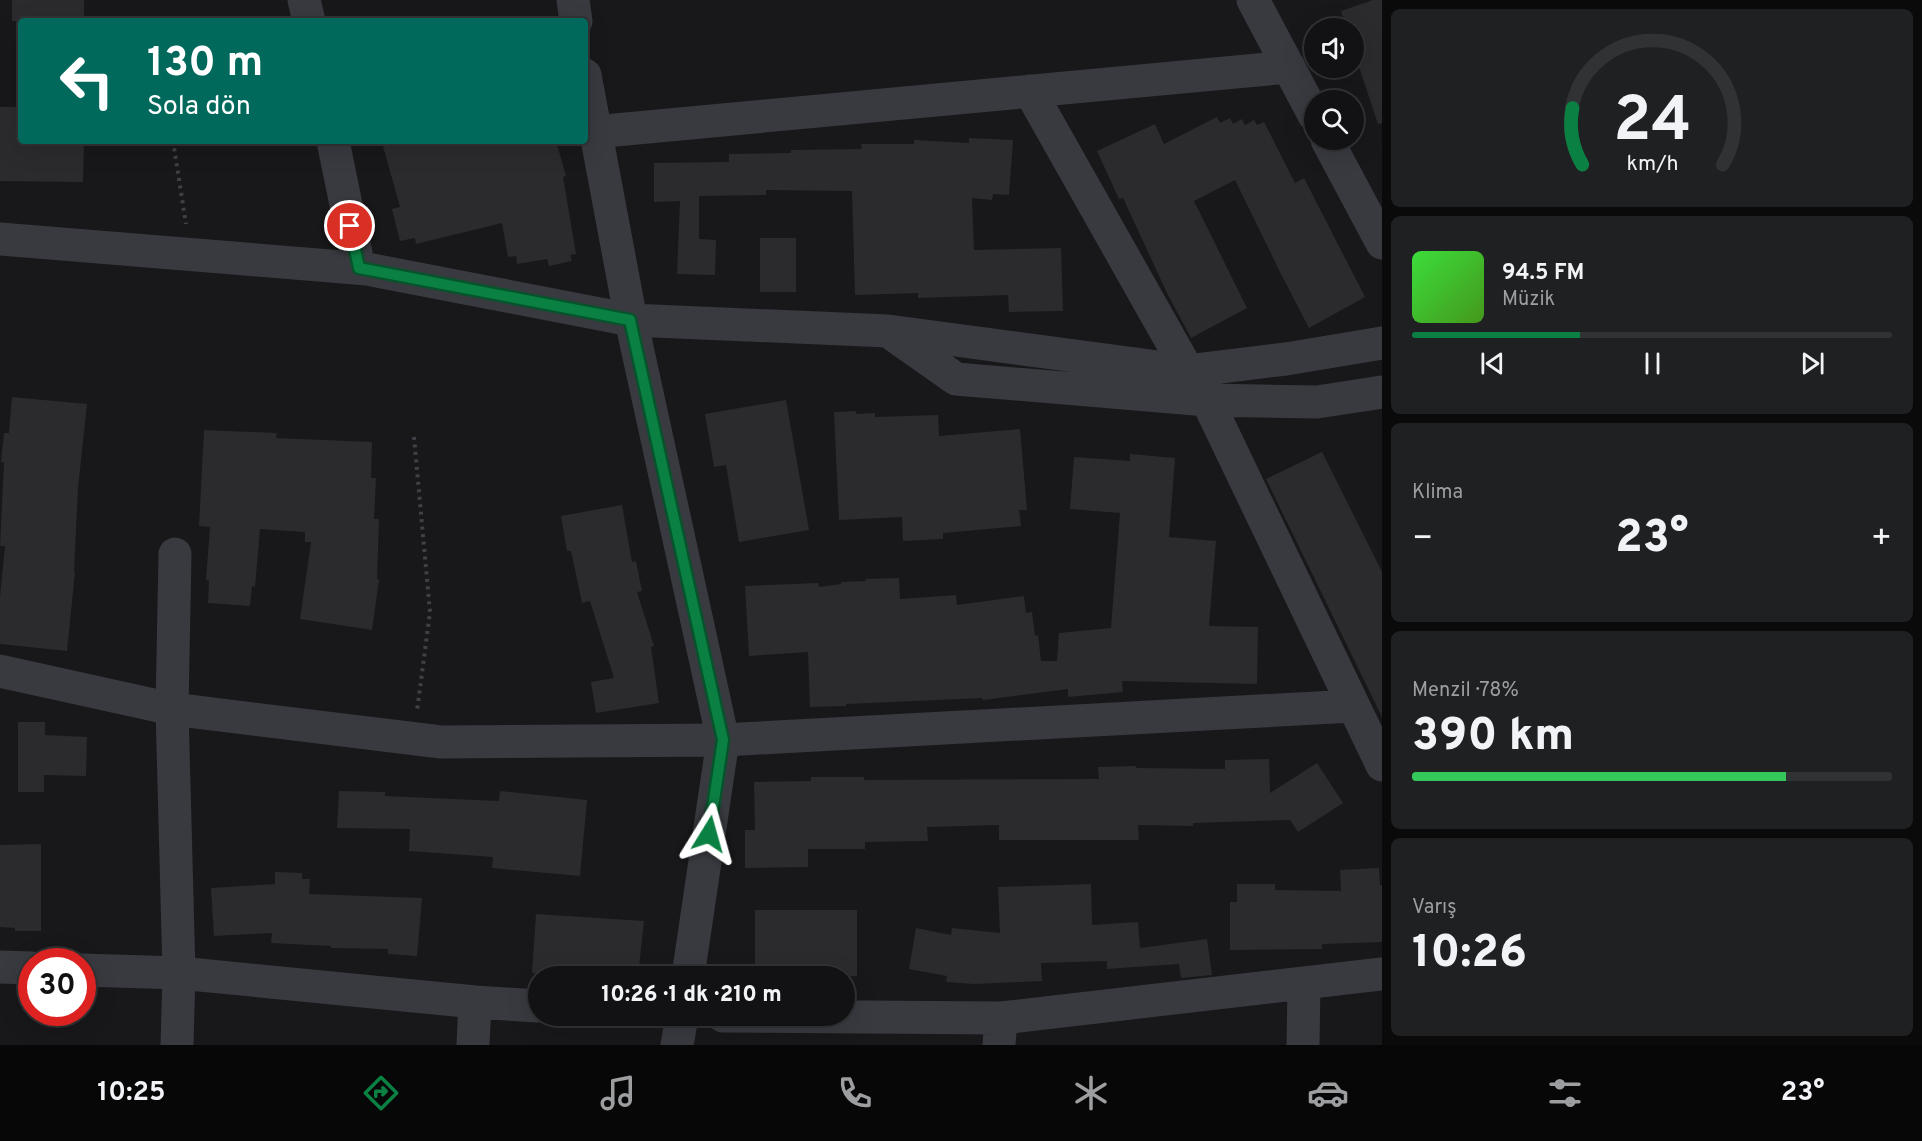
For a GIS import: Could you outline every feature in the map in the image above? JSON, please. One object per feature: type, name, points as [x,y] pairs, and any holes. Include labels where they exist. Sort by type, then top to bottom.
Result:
[{"type":"street","points":[[304,0],[308,18]]},
{"type":"street","points":[[573,0],[576,18]]},
{"type":"street","points":[[1253,0],[1304,96]]},
{"type":"street","points":[[594,132],[1289,67]]},
{"type":"street","points":[[1030,91],[1188,371]]},
{"type":"street","points":[[588,94],[630,320],[723,740],[689,966]]},
{"type":"street","points":[[334,144],[359,268]]},
{"type":"street","points":[[1332,150],[1382,243]]},
{"type":"street","points":[[0,239],[359,268],[630,320],[888,331],[1188,371],[1382,344]]},
{"type":"street","points":[[888,331],[956,380],[1207,400],[1317,402],[1382,392]]},
{"type":"street","points":[[1207,400],[1382,765]]},
{"type":"street","points":[[175,554],[172,709],[179,974],[177,1045]]},
{"type":"street","points":[[0,671],[172,709],[441,742],[723,740],[1353,706]]},
{"type":"street","points":[[0,967],[18,968]]},
{"type":"street","points":[[96,971],[179,974],[528,1005]]},
{"type":"street","points":[[855,1023],[1000,1031],[1382,974]]},
{"type":"street","points":[[1303,1045],[1304,984]]},
{"type":"street","points":[[473,1045],[475,1002]]},
{"type":"street","points":[[677,1045],[680,1026]]},
{"type":"path","points":[[173,144],[190,254]]},
{"type":"path","points":[[414,437],[430,612],[414,739]]},
{"type":"building","points":[[12,0],[84,0],[84,18],[18,18],[18,21],[12,21]]},
{"type":"building","points":[[1373,0],[1382,0],[1382,123],[1378,124],[1363,78],[1364,18],[1343,18],[1341,11]]},
{"type":"building","points":[[0,107],[18,107],[18,144],[84,144],[83,182],[0,181]]},
{"type":"building","points":[[1217,117],[1220,123],[1230,118],[1233,124],[1242,119],[1245,125],[1254,120],[1257,125],[1264,122],[1295,183],[1304,178],[1365,297],[1309,328],[1235,180],[1194,201],[1247,308],[1191,338],[1167,293],[1123,198],[1119,199],[1097,151],[1155,124],[1164,144]]},
{"type":"building","points":[[969,138],[1013,140],[1009,195],[993,194],[992,200],[972,198],[974,250],[1061,248],[1063,311],[1009,312],[1008,295],[918,298],[918,293],[855,295],[852,191],[766,190],[766,195],[699,196],[699,239],[716,240],[715,275],[677,274],[680,201],[654,202],[654,163],[729,162],[729,154],[862,149],[861,144],[914,144],[914,140],[969,143]]},
{"type":"building","points":[[390,144],[557,144],[566,176],[563,177],[576,254],[570,255],[572,261],[549,266],[547,259],[517,264],[516,256],[508,257],[502,223],[416,244],[415,238],[400,241],[392,209],[400,207],[383,146]]},
{"type":"building","points":[[760,238],[796,238],[796,292],[760,292]]},
{"type":"building","points":[[12,397],[87,404],[78,488],[75,572],[67,651],[0,644],[0,597],[5,546],[0,546],[4,462],[1,462],[4,433],[9,433]]},
{"type":"building","points":[[786,400],[809,530],[739,542],[726,465],[714,467],[705,414]]},
{"type":"building","points":[[856,411],[856,414],[875,413],[875,417],[938,415],[939,436],[1020,429],[1027,510],[1019,510],[1021,526],[943,533],[943,539],[903,541],[902,517],[839,520],[834,412]]},
{"type":"building","points":[[204,430],[277,433],[276,438],[372,442],[371,478],[376,478],[374,519],[379,519],[377,579],[379,580],[372,630],[300,619],[311,542],[305,542],[305,532],[260,529],[255,587],[252,586],[250,606],[208,603],[209,581],[206,580],[210,527],[199,526]]},
{"type":"building","points":[[1322,452],[1382,572],[1382,717],[1266,479]]},
{"type":"building","points":[[1130,454],[1175,458],[1169,537],[1216,541],[1209,626],[1258,627],[1257,684],[1122,681],[1123,692],[1068,697],[1068,689],[983,700],[982,698],[810,707],[808,652],[749,656],[745,586],[818,583],[819,587],[841,584],[841,582],[866,581],[866,579],[899,578],[900,599],[956,595],[957,605],[1024,596],[1026,613],[1032,612],[1041,661],[1057,661],[1059,633],[1111,628],[1120,513],[1070,509],[1074,457],[1130,461]]},
{"type":"building","points":[[622,505],[632,562],[636,561],[642,591],[637,592],[654,646],[651,647],[659,703],[596,713],[591,682],[614,678],[590,601],[582,603],[571,551],[567,551],[561,516]]},
{"type":"building","points":[[18,722],[45,722],[45,735],[87,737],[86,776],[44,775],[44,792],[18,792]]},
{"type":"building","points":[[1269,759],[1270,793],[1317,763],[1343,803],[1298,832],[1290,820],[1193,823],[1193,826],[1138,825],[1139,840],[999,840],[999,825],[927,827],[928,841],[865,842],[865,849],[808,849],[808,867],[745,868],[745,830],[755,830],[754,782],[811,781],[811,777],[864,777],[864,780],[1099,779],[1098,767],[1225,769],[1225,760]]},
{"type":"building","points":[[339,791],[385,792],[385,796],[499,801],[500,791],[587,800],[580,876],[492,868],[493,857],[409,851],[410,829],[337,828]]},
{"type":"building","points":[[41,844],[41,931],[15,931],[15,928],[0,927],[0,845]]},
{"type":"building","points":[[1379,868],[1380,885],[1382,885],[1382,942],[1322,944],[1322,949],[1230,950],[1230,902],[1237,902],[1237,884],[1275,884],[1275,890],[1341,891],[1340,870]]},
{"type":"building","points":[[275,872],[302,873],[302,879],[310,879],[309,894],[422,898],[417,956],[388,954],[388,949],[331,948],[331,946],[271,943],[272,933],[214,936],[211,888],[275,884]]},
{"type":"building","points":[[1091,884],[1092,925],[1138,922],[1140,948],[1207,939],[1212,975],[1181,978],[1179,964],[1107,969],[1107,961],[1041,963],[1042,981],[974,984],[946,982],[947,976],[909,969],[916,928],[951,935],[952,928],[1000,933],[998,887]]},
{"type":"building","points":[[755,910],[857,910],[857,976],[855,976],[855,966],[755,966]]},
{"type":"building","points":[[536,914],[644,921],[639,966],[532,966]]},
{"type":"route","points":[[350,226],[359,268],[630,320],[723,740],[709,834]]}]
